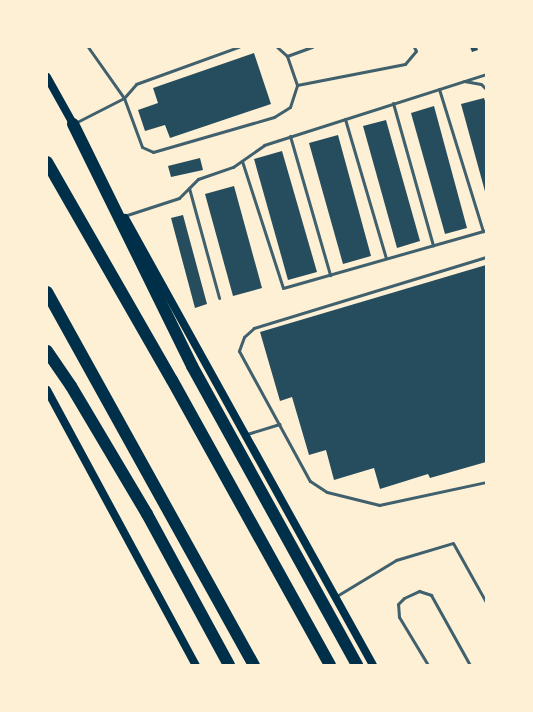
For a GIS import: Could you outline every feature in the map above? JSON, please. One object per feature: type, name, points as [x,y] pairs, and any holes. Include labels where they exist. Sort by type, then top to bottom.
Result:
[{"type":"highway","points":[[73,124],[192,366],[357,665]]},
{"type":"highway","points":[[47,162],[172,380],[330,665]]},
{"type":"highway","points":[[47,292],[254,665]]},
{"type":"highway","points":[[47,351],[71,386],[147,514],[229,665]]},
{"type":"main road","points":[[47,77],[373,665]]},
{"type":"main road","points":[[47,390],[196,665]]},
{"type":"lane","points":[[88,47],[124,98],[142,147],[153,152],[274,117],[290,107],[297,85],[287,56],[277,47]]},
{"type":"lane","points":[[73,124],[124,98],[136,84],[238,47]]},
{"type":"lane","points":[[287,56],[312,47]]},
{"type":"lane","points":[[297,85],[405,64],[416,51],[414,47]]},
{"type":"lane","points":[[124,216],[179,198],[198,179],[233,167],[264,145],[486,74]]},
{"type":"lane","points":[[462,81],[481,84],[486,89]]},
{"type":"lane","points":[[242,161],[283,288],[485,230],[439,88]]},
{"type":"lane","points":[[393,103],[433,245]]},
{"type":"lane","points":[[345,119],[386,258]]},
{"type":"lane","points":[[290,136],[330,275]]},
{"type":"lane","points":[[189,188],[219,298]]},
{"type":"lane","points":[[486,257],[254,328],[244,336],[240,351],[310,482],[327,492],[379,505],[486,482]]},
{"type":"lane","points":[[245,435],[279,424]]},
{"type":"lane","points":[[335,597],[396,560],[453,543],[486,602]]},
{"type":"lane","points":[[428,665],[399,617],[398,604],[404,598],[419,591],[431,595],[470,665]]},
{"type":"building","points":[[470,47],[477,47],[478,50],[472,52]]},
{"type":"building","points":[[254,53],[271,104],[170,138],[165,125],[145,131],[138,110],[158,103],[153,88]]},
{"type":"building","points":[[484,98],[486,104],[486,195],[461,104]]},
{"type":"building","points":[[434,106],[467,228],[445,234],[411,113]]},
{"type":"building","points":[[386,120],[420,241],[397,248],[363,126]]},
{"type":"building","points":[[338,135],[371,256],[343,264],[309,143]]},
{"type":"building","points":[[282,151],[317,272],[288,280],[254,159]]},
{"type":"building","points":[[200,158],[203,170],[171,177],[168,166]]},
{"type":"building","points":[[234,186],[262,288],[233,296],[205,194]]},
{"type":"building","points":[[183,215],[207,304],[195,308],[171,218]]},
{"type":"building","points":[[486,265],[486,462],[430,478],[428,474],[380,489],[374,468],[334,480],[326,450],[309,455],[292,397],[280,401],[260,332]]}]
